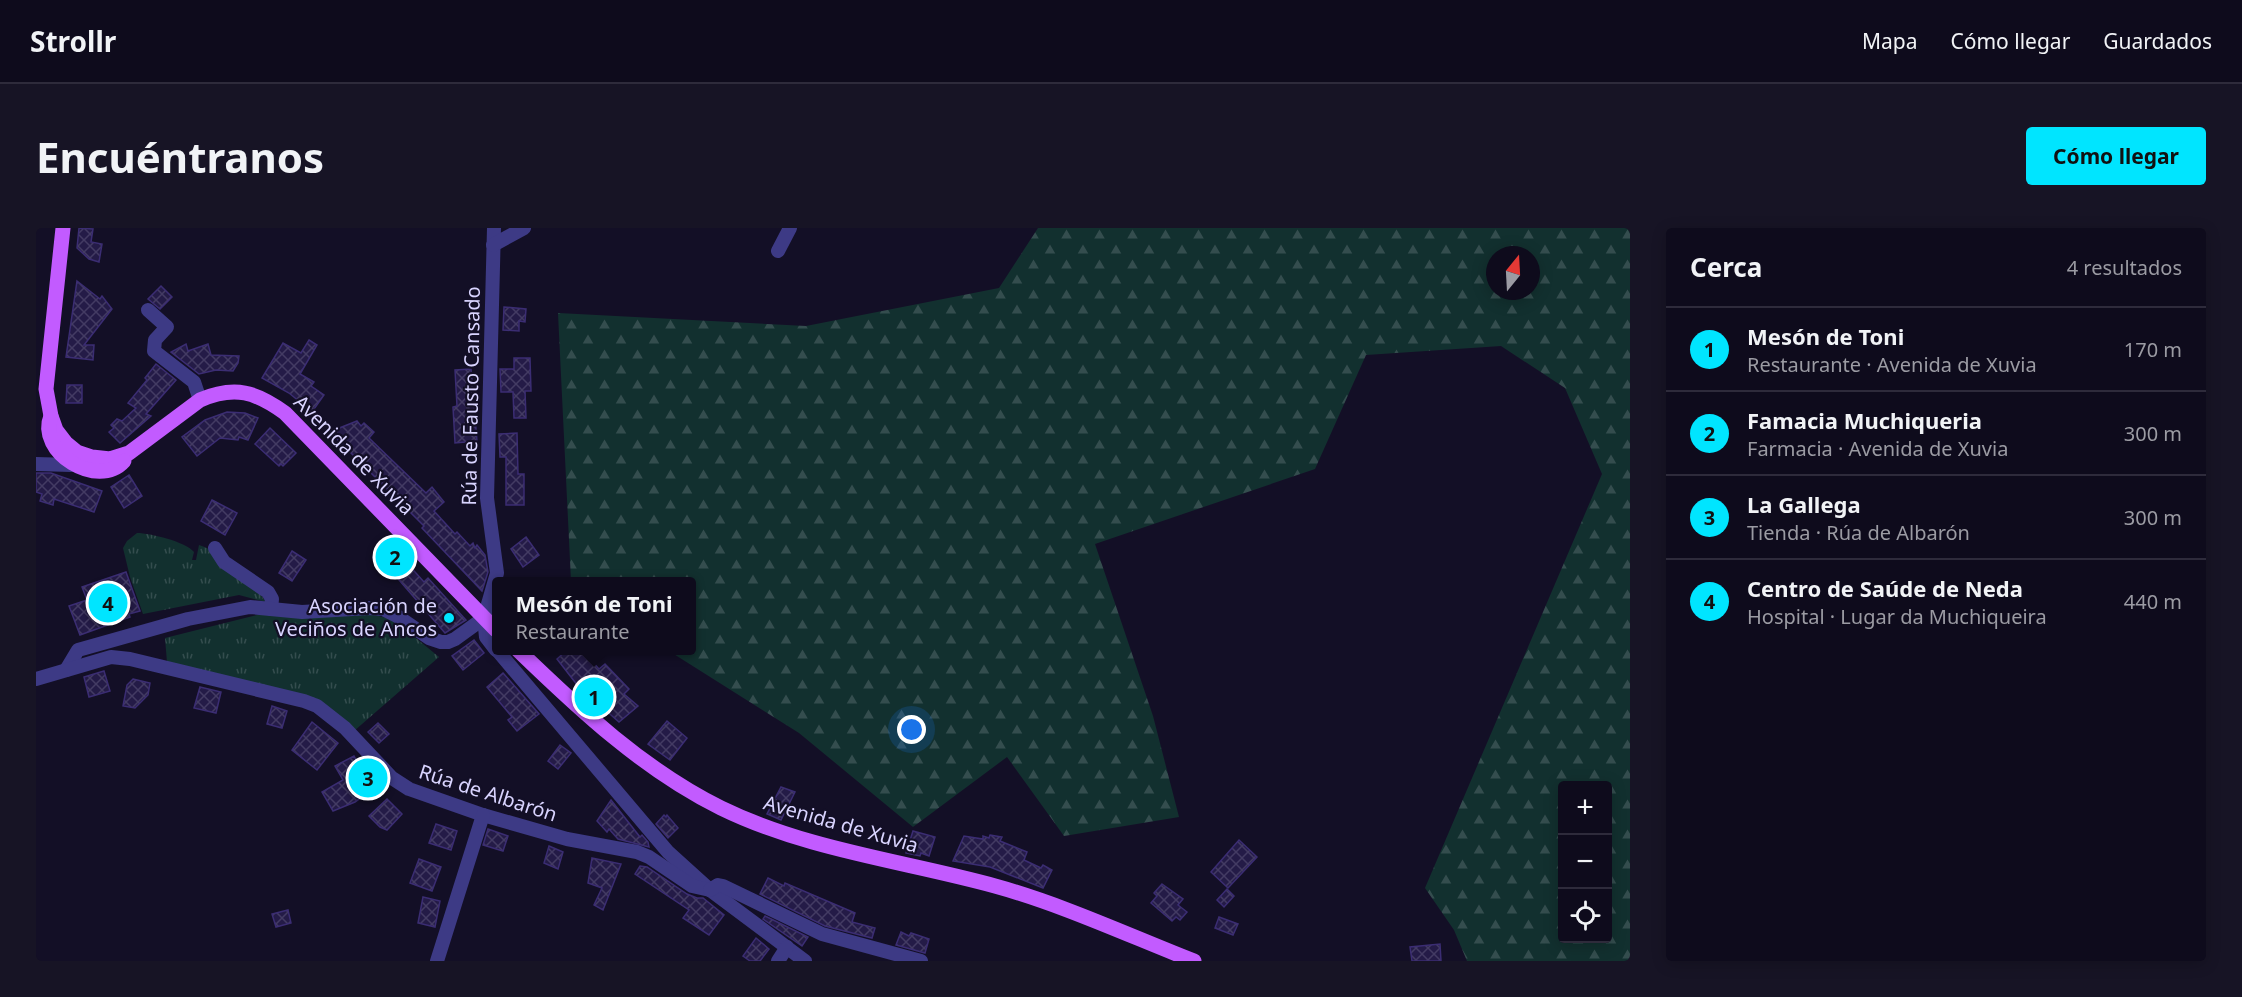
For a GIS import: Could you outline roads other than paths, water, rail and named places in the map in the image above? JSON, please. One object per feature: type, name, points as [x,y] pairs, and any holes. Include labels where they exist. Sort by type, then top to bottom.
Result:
[{"type":"main road","points":[[63,228],[46,389],[51,416],[47,421],[47,440],[60,458],[77,459]]},
{"type":"main road","name":"Avenida de Xuvia","points":[[77,459],[96,471],[120,465],[129,453],[200,400],[211,395],[244,392],[264,398],[285,413],[492,626]]},
{"type":"main road","name":"Avenida de Xuvia","points":[[522,655],[613,737],[671,779],[738,816],[832,848],[998,886],[1194,961]]},
{"type":"street","name":"Rúa de Fausto Cansado","points":[[494,228],[487,498],[496,577]]},
{"type":"street","points":[[493,244],[524,228]]},
{"type":"street","points":[[778,251],[790,228]]},
{"type":"street","points":[[148,310],[167,327],[155,340],[154,351],[194,382],[200,400]]},
{"type":"street","points":[[36,464],[77,459]]},
{"type":"street","points":[[215,548],[224,562],[268,592],[272,599],[271,609]]},
{"type":"street","name":"Rúa de Fausto Cansado","points":[[484,618],[492,590]]},
{"type":"street","points":[[66,670],[78,650],[188,619],[250,607],[302,612],[383,609],[429,638],[441,642],[455,639],[484,618],[486,637],[492,644]]},
{"type":"street","points":[[128,636],[130,659]]},
{"type":"street","points":[[87,664],[84,654],[90,647]]},
{"type":"street","points":[[501,655],[668,852],[710,890],[805,961]]},
{"type":"street","name":"Rúa de Albarón","points":[[36,680],[111,657],[130,659],[291,697],[317,706],[345,728],[392,778],[409,789],[483,815],[567,839],[637,852],[649,857],[692,886],[710,890]]},
{"type":"street","points":[[437,961],[483,815]]},
{"type":"street","points":[[710,890],[718,885],[723,886],[822,934],[921,961]]},
{"type":"street","points":[[778,961],[787,947]]},
{"type":"place","name":"Famacia Muchiqueria","points":[[395,557]]},
{"type":"place","name":"Centro de Saúde de Neda","points":[[108,603]]},
{"type":"place","name":"Asociación de Veciños de Ancos","points":[[449,618]]},
{"type":"place","name":"Mesón de Toni","points":[[594,697]]},
{"type":"place","name":"La Gallega","points":[[368,778]]}]
